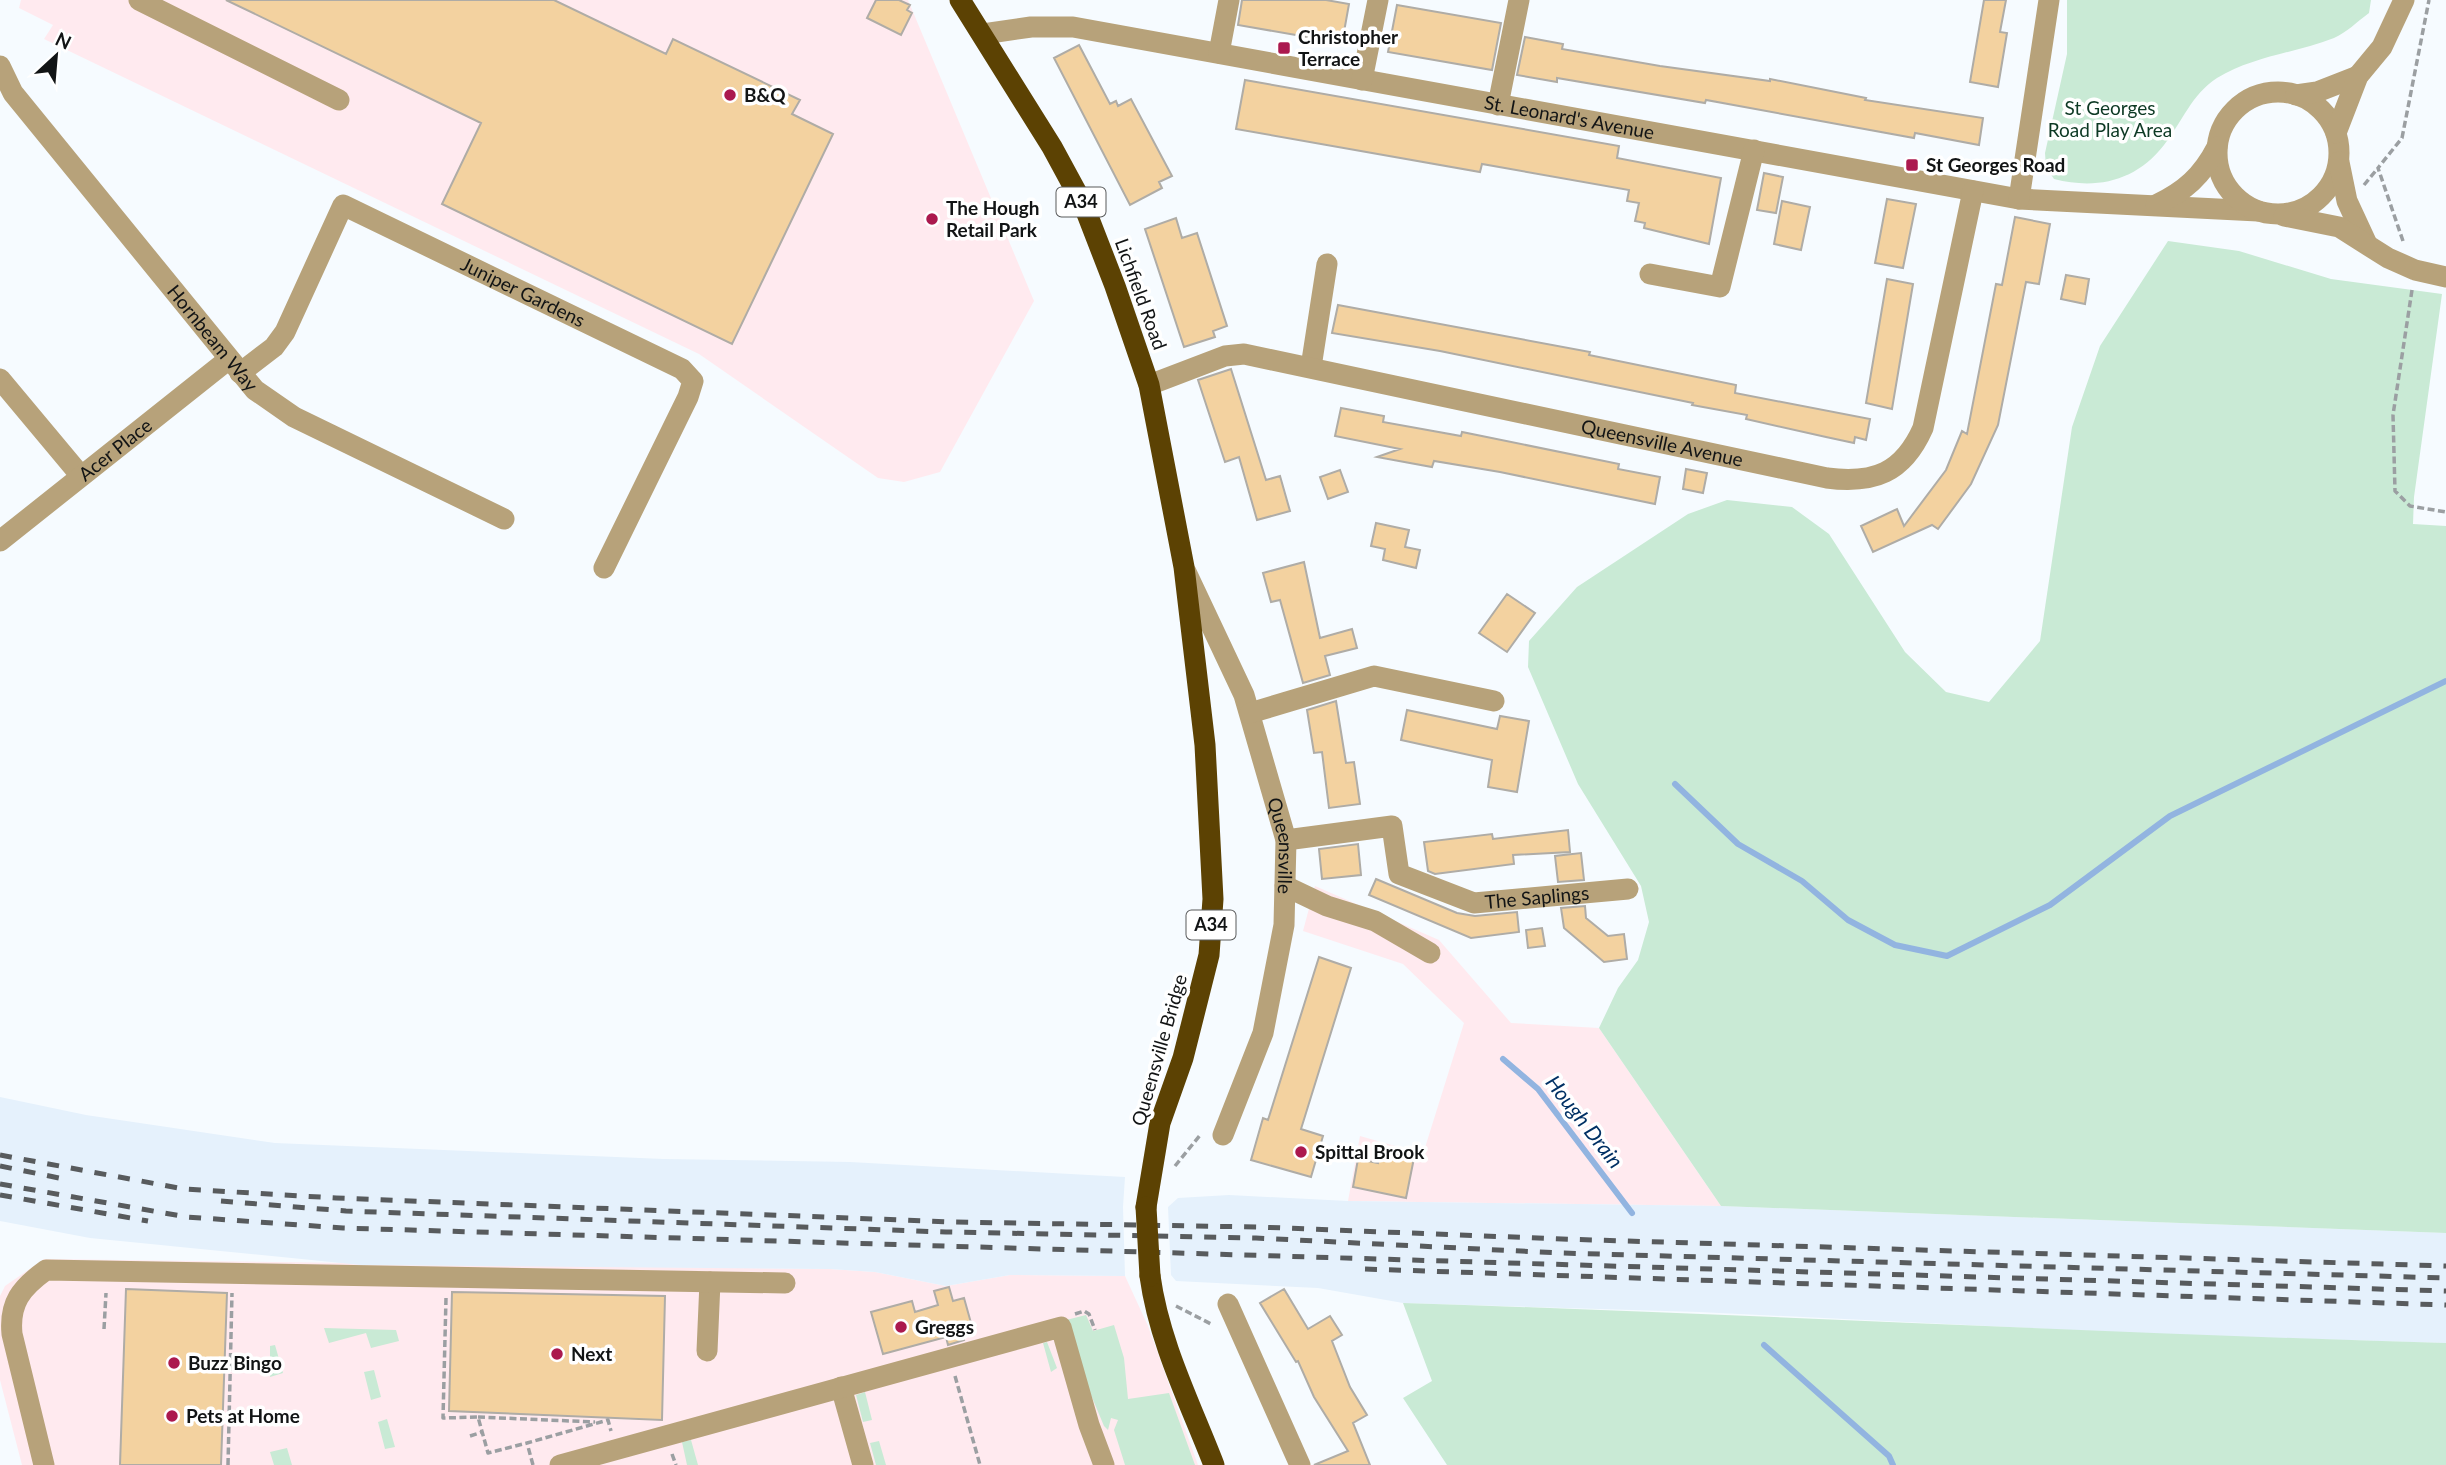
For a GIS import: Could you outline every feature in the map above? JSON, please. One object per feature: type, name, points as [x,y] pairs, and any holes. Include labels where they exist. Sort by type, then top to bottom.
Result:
[{"type":"highway","name":"Lichfield Road","points":[[960,0],[1052,147],[1084,206],[1115,286],[1149,385],[1184,567],[1190,636]]},
{"type":"highway","name":"Queensville Bridge","points":[[1190,636],[1205,745],[1213,899],[1209,955],[1184,1058],[1160,1123],[1146,1207],[1152,1285],[1171,1357],[1214,1465]]},
{"type":"street","points":[[139,0],[338,100]]},
{"type":"street","points":[[1219,53],[1229,0]]},
{"type":"street","points":[[1363,80],[1378,0]]},
{"type":"street","points":[[1498,105],[1519,0]]},
{"type":"street","points":[[2019,199],[2049,0]]},
{"type":"street","points":[[2366,242],[2347,201],[2338,160],[2336,133],[2358,76],[2382,47],[2404,0]]},
{"type":"street","name":"St. Leonard's Avenue","points":[[983,34],[1031,27],[1073,27],[2019,199],[2268,213]]},
{"type":"street","name":"Hornbeam Way","points":[[0,66],[13,93],[235,366],[271,404],[504,519]]},
{"type":"street","points":[[2156,205],[2184,191],[2206,168],[2217,147],[2223,127],[2238,107],[2256,96],[2275,92],[2317,92],[2358,76]]},
{"type":"street","points":[[2296,94],[2321,110],[2336,133]]},
{"type":"street","points":[[2217,147],[2224,182],[2234,195],[2268,213],[2339,227],[2406,266],[2446,276]]},
{"type":"street","points":[[1650,274],[1720,287],[1754,150]]},
{"type":"street","points":[[2268,213],[2300,211],[2318,200],[2334,180],[2338,160]]},
{"type":"street","name":"Queensville Avenue","points":[[1149,385],[1234,354],[1311,367],[1827,478],[1868,479],[1888,472],[1904,460],[1915,446],[1923,428],[1973,191]]},
{"type":"street","name":"Juniper Gardens","points":[[235,366],[274,347],[285,332],[343,205],[682,369],[693,381],[688,397],[604,568]]},
{"type":"street","points":[[1311,367],[1327,264]]},
{"type":"street","name":"Acer Place","points":[[0,541],[81,476],[235,366]]},
{"type":"street","points":[[0,379],[81,476]]},
{"type":"street","name":"Queensville","points":[[1184,567],[1250,713],[1286,840],[1284,925],[1263,1033],[1223,1135]]},
{"type":"street","points":[[1250,713],[1374,676],[1494,701]]},
{"type":"street","name":"The Saplings","points":[[1286,840],[1392,826],[1399,874],[1474,903],[1628,889]]},
{"type":"street","points":[[1285,886],[1326,906],[1375,921],[1430,953]]},
{"type":"street","points":[[44,1465],[10,1318],[13,1304],[25,1285],[46,1270],[785,1283]]},
{"type":"street","points":[[707,1351],[710,1282]]},
{"type":"street","points":[[1228,1304],[1300,1465]]},
{"type":"street","points":[[560,1465],[1061,1327],[1088,1426],[1104,1465]]},
{"type":"street","points":[[841,1387],[863,1465]]},
{"type":"path","points":[[2410,249],[2404,244],[2378,168],[2402,138],[2429,0]]},
{"type":"path","points":[[2413,283],[2393,415],[2395,491],[2410,506],[2446,512]]},
{"type":"path","points":[[1173,1170],[1207,1127],[1223,1135]]},
{"type":"path","points":[[446,1276],[443,1418],[493,1416],[601,1422]]},
{"type":"path","points":[[1152,1285],[1244,1341]]},
{"type":"path","points":[[228,1465],[228,1336],[232,1287]]},
{"type":"path","points":[[104,1329],[106,1289]]},
{"type":"path","points":[[949,1358],[979,1465]]},
{"type":"path","points":[[478,1417],[488,1454],[527,1443]]},
{"type":"path","points":[[470,1436],[482,1432]]},
{"type":"path","points":[[222,1439],[229,1439]]},
{"type":"shaded area","points":[[21,0],[908,0],[1034,301],[940,472],[904,482],[878,478],[699,354],[44,39],[53,25],[19,8]]},
{"type":"shaded area","points":[[1315,886],[1439,940],[1511,1023],[1599,1028],[1721,1206],[1348,1201],[1360,1136],[1423,1154],[1464,1023],[1403,964],[1303,931]]},
{"type":"shaded area","points":[[0,1097],[86,1115],[275,1143],[664,1159],[850,1162],[1125,1177],[1125,1276],[1010,1275],[946,1286],[875,1272],[830,1269],[361,1265],[90,1238],[0,1221]]},
{"type":"shaded area","points":[[1229,1195],[1348,1201],[1721,1206],[2446,1233],[2446,1343],[2172,1335],[1699,1312],[1403,1303],[1318,1288],[1176,1281],[1171,1275],[1168,1207],[1178,1198]]},
{"type":"shaded area","points":[[44,1259],[830,1269],[875,1272],[946,1286],[1010,1275],[1125,1276],[1148,1326],[1198,1465],[22,1465],[0,1380],[0,1296],[5,1286]]},
{"type":"green space","name":"St Georges Road Play Area","points":[[2067,0],[2371,0],[2369,13],[2338,36],[2245,65],[2217,78],[2200,92],[2164,145],[2141,167],[2115,180],[2085,183],[2054,179],[2046,167],[2045,153],[2067,54]]},
{"type":"green space","points":[[2168,241],[2239,251],[2331,279],[2442,294],[2414,497],[2413,524],[2446,526],[2446,1233],[1721,1206],[1599,1028],[1618,988],[1638,960],[1649,922],[1641,886],[1578,784],[1528,667],[1529,641],[1577,587],[1688,514],[1727,500],[1792,507],[1829,534],[1905,652],[1946,692],[1989,702],[2040,641],[2072,427],[2100,346]]},
{"type":"green space","points":[[1403,1303],[2446,1343],[2446,1465],[1447,1465],[1403,1398],[1432,1381]]},
{"type":"green space","points":[[1086,1315],[1093,1331],[1114,1325],[1124,1358],[1128,1399],[1169,1393],[1195,1465],[1125,1465],[1114,1430],[1118,1420],[1111,1418],[1108,1430],[1104,1426],[1078,1364],[1066,1320]]},
{"type":"green space","points":[[324,1328],[396,1330],[399,1341],[371,1348],[366,1333],[329,1343]]},
{"type":"green space","points":[[1047,1342],[1057,1368],[1051,1372],[1043,1343]]},
{"type":"green space","points":[[275,1345],[283,1373],[270,1377],[270,1346]]},
{"type":"green space","points":[[374,1370],[381,1397],[371,1400],[364,1372]]},
{"type":"green space","points":[[865,1392],[872,1420],[863,1422],[856,1395]]},
{"type":"green space","points":[[387,1419],[395,1447],[385,1449],[378,1422]]},
{"type":"green space","points":[[691,1440],[698,1465],[687,1465],[682,1442]]},
{"type":"green space","points":[[879,1441],[886,1465],[876,1465],[870,1443]]},
{"type":"green space","points":[[287,1448],[292,1465],[274,1465],[270,1452]]},
{"type":"building","points":[[226,0],[554,0],[666,54],[673,39],[800,100],[792,114],[833,134],[732,344],[442,204],[481,123]]},
{"type":"building","points":[[876,0],[899,0],[910,5],[907,10],[912,13],[901,35],[867,18]]},
{"type":"building","points":[[1242,0],[1326,0],[1349,4],[1342,43],[1238,25]]},
{"type":"building","points":[[1984,0],[2006,0],[2000,32],[2007,33],[1998,87],[1970,82]]},
{"type":"building","points":[[1397,5],[1501,23],[1492,70],[1388,52]]},
{"type":"building","points":[[1525,37],[1563,44],[1562,49],[1660,66],[1770,79],[1866,98],[1865,100],[1983,118],[1979,145],[1915,133],[1914,138],[1706,100],[1705,103],[1557,78],[1557,82],[1517,75]]},
{"type":"building","points":[[1079,45],[1110,104],[1116,101],[1118,106],[1131,99],[1172,176],[1159,182],[1162,188],[1130,205],[1054,58]]},
{"type":"building","points":[[1245,80],[1619,146],[1617,158],[1721,178],[1709,244],[1644,228],[1645,223],[1635,221],[1639,203],[1627,201],[1629,190],[1482,164],[1480,172],[1236,129]]},
{"type":"building","points":[[1764,173],[1783,177],[1776,213],[1757,210]]},
{"type":"building","points":[[1887,199],[1916,204],[1903,268],[1875,263]]},
{"type":"building","points":[[1782,201],[1810,207],[1801,250],[1774,244]]},
{"type":"building","points":[[2015,217],[2050,224],[2039,284],[2026,282],[1998,425],[1971,484],[1938,529],[1932,525],[1873,552],[1861,526],[1897,509],[1904,526],[1946,470],[1962,431],[1967,434],[1996,284],[2002,285]]},
{"type":"building","points":[[1176,218],[1182,238],[1197,233],[1227,326],[1213,331],[1215,337],[1184,347],[1145,229]]},
{"type":"building","points":[[2066,275],[2089,279],[2085,304],[2061,299]]},
{"type":"building","points":[[1887,279],[1913,284],[1892,409],[1866,403]]},
{"type":"building","points":[[1338,305],[1590,352],[1589,355],[1736,385],[1735,393],[1870,419],[1866,440],[1855,437],[1854,443],[1746,419],[1747,415],[1692,405],[1693,403],[1440,351],[1332,333]]},
{"type":"building","points":[[1231,369],[1266,480],[1280,476],[1290,511],[1257,520],[1239,457],[1225,462],[1198,380]]},
{"type":"building","points":[[1341,408],[1384,416],[1383,422],[1461,436],[1462,432],[1619,464],[1618,469],[1660,477],[1655,504],[1500,472],[1434,461],[1432,467],[1377,457],[1400,449],[1335,436]]},
{"type":"building","points":[[1686,469],[1707,473],[1703,493],[1683,489]]},
{"type":"building","points":[[1340,470],[1348,492],[1328,499],[1320,477]]},
{"type":"building","points":[[1376,523],[1409,530],[1405,547],[1420,550],[1416,568],[1383,560],[1385,549],[1371,546]]},
{"type":"building","points":[[1304,562],[1320,638],[1352,629],[1357,648],[1325,656],[1330,675],[1303,683],[1280,600],[1271,602],[1263,573]]},
{"type":"building","points":[[1507,594],[1535,613],[1507,652],[1479,633]]},
{"type":"building","points":[[1336,701],[1346,763],[1354,762],[1360,804],[1329,808],[1322,752],[1314,753],[1307,710]]},
{"type":"building","points":[[1407,710],[1497,729],[1500,716],[1529,721],[1517,792],[1488,787],[1492,760],[1401,740]]},
{"type":"building","points":[[1568,830],[1570,852],[1513,855],[1514,864],[1435,874],[1428,871],[1424,842],[1492,834],[1493,839]]},
{"type":"building","points":[[1358,844],[1361,875],[1322,879],[1319,849]]},
{"type":"building","points":[[1581,853],[1584,880],[1558,882],[1555,856]]},
{"type":"building","points":[[1376,879],[1457,913],[1475,916],[1517,912],[1519,932],[1471,938],[1369,895]]},
{"type":"building","points":[[1585,906],[1586,918],[1608,936],[1624,934],[1627,959],[1604,962],[1564,928],[1561,908]]},
{"type":"building","points":[[1542,928],[1545,946],[1528,948],[1526,930]]},
{"type":"building","points":[[1319,957],[1351,968],[1301,1129],[1323,1136],[1311,1177],[1251,1160],[1263,1118],[1268,1120]]},
{"type":"building","points":[[1380,1151],[1414,1158],[1406,1198],[1353,1187],[1358,1159],[1378,1163]]},
{"type":"building","points":[[949,1287],[953,1301],[964,1298],[973,1330],[962,1333],[964,1340],[948,1345],[946,1337],[883,1354],[871,1312],[912,1301],[915,1312],[938,1305],[934,1291]]},
{"type":"building","points":[[126,1289],[227,1293],[221,1465],[120,1465]]},
{"type":"building","points":[[1284,1289],[1308,1329],[1330,1316],[1342,1335],[1332,1341],[1350,1387],[1367,1415],[1353,1423],[1370,1465],[1314,1465],[1348,1451],[1314,1397],[1298,1361],[1296,1362],[1260,1303]]},
{"type":"building","name":"Next","points":[[452,1292],[665,1296],[662,1420],[449,1411]]},
{"type":"waterway","points":[[1675,784],[1738,844],[1802,881],[1848,920],[1895,945],[1947,956],[2050,905],[2170,816],[2446,681]]},
{"type":"waterway","name":"Hough Drain","points":[[1503,1059],[1538,1089],[1632,1213]]},
{"type":"waterway","name":"Hough Drain","points":[[1764,1345],[1889,1456],[1893,1465]]},
{"type":"railway","points":[[0,1155],[184,1189],[336,1198],[952,1222],[1258,1227],[2446,1266]]},
{"type":"railway","points":[[0,1166],[69,1180]]},
{"type":"railway","points":[[0,1184],[187,1217],[343,1228],[2446,1291]]},
{"type":"railway","points":[[0,1195],[148,1221]]},
{"type":"railway","points":[[221,1201],[346,1211],[946,1232],[1256,1238],[1560,1253],[2446,1278]]},
{"type":"railway","points":[[1365,1269],[2446,1305]]},
{"type":"place","name":"Christopher Terrace","points":[[1284,48]]},
{"type":"place","name":"B&Q","points":[[730,95]]},
{"type":"place","name":"St Georges Road","points":[[1912,165]]},
{"type":"place","name":"The Hough Retail Park","points":[[932,219]]},
{"type":"place","name":"Spittal Brook","points":[[1301,1152]]},
{"type":"place","name":"Greggs","points":[[901,1327]]},
{"type":"place","name":"Next","points":[[557,1354]]},
{"type":"place","name":"Buzz Bingo","points":[[174,1363]]},
{"type":"place","name":"Pets at Home","points":[[172,1416]]}]
